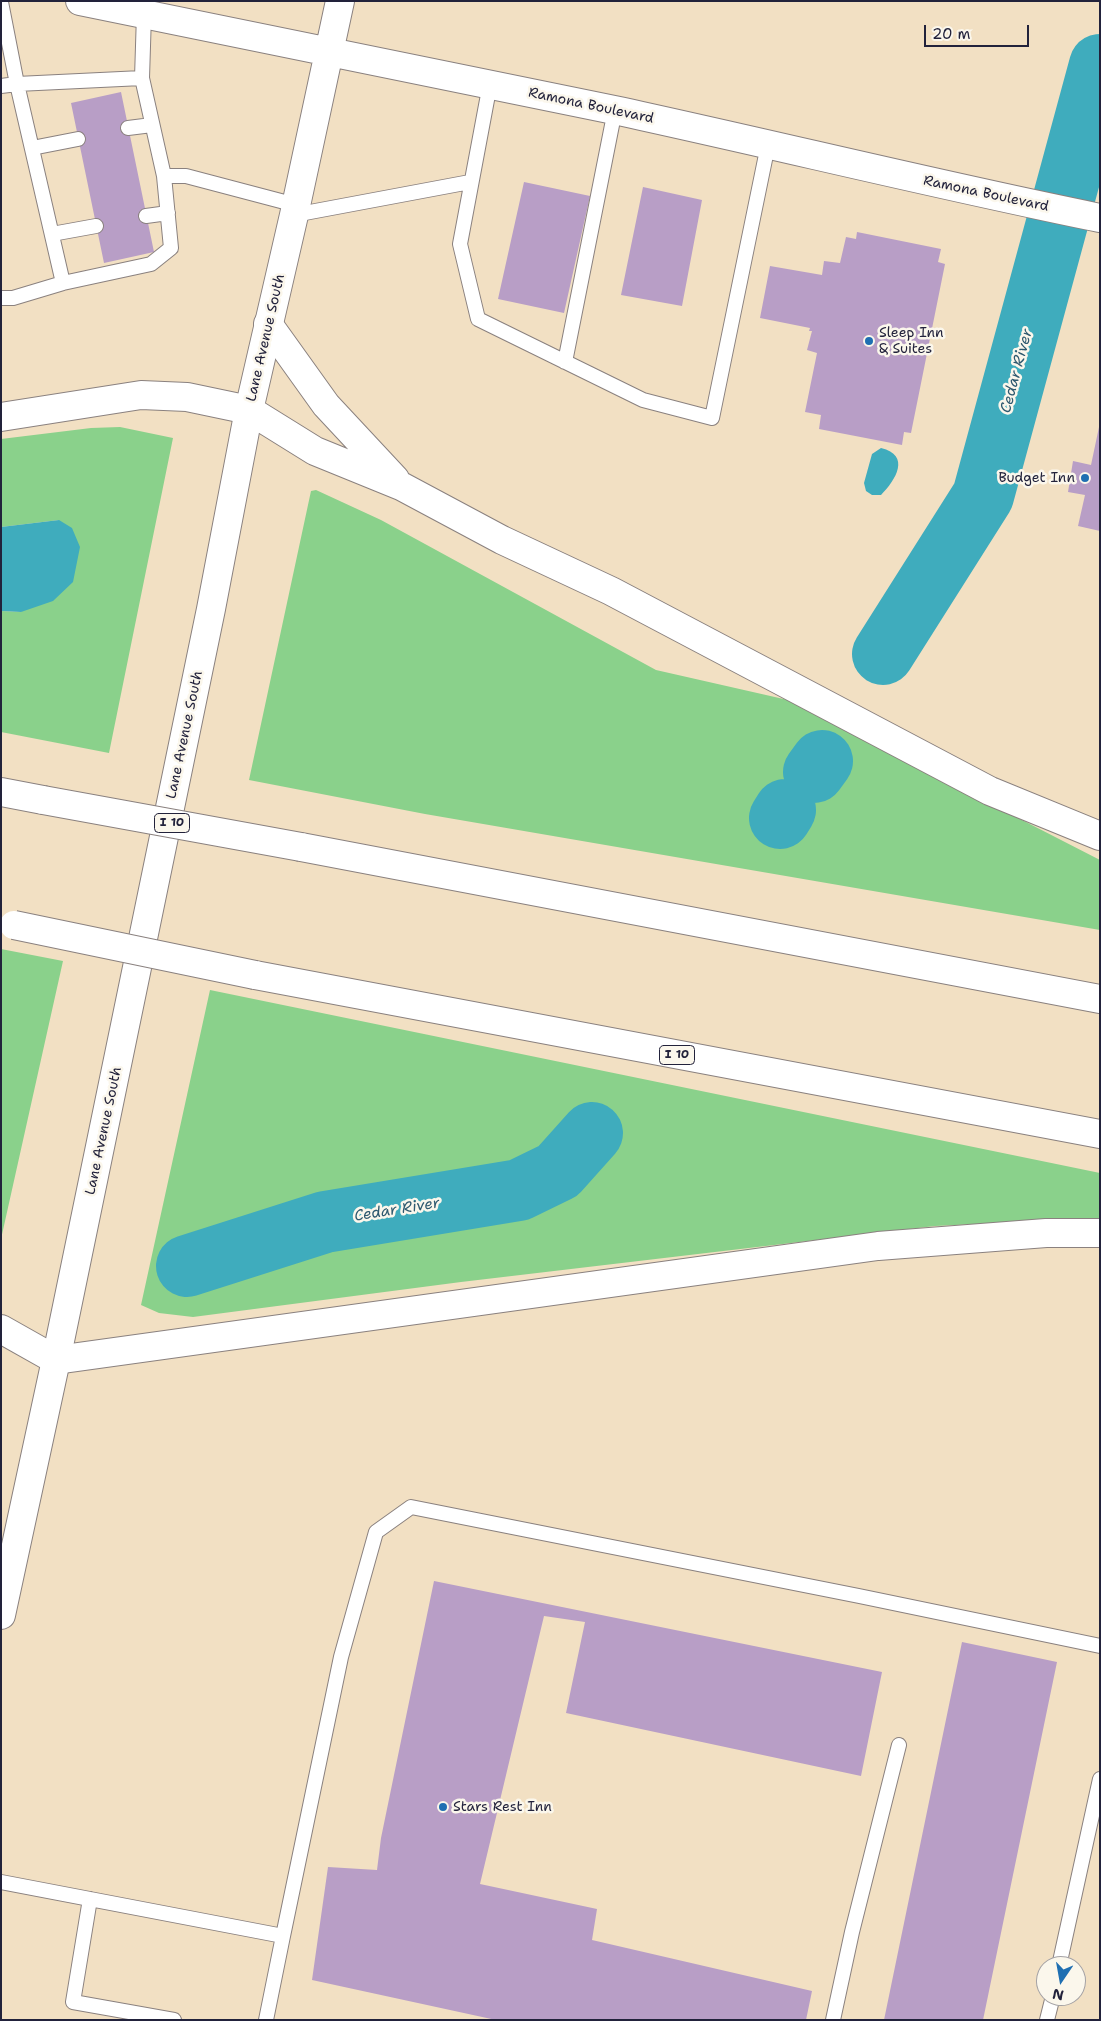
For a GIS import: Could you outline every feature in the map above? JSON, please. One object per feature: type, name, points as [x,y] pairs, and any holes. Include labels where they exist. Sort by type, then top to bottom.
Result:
[{"type":"main road","name":"Ramona Boulevard","points":[[80,1],[330,50],[615,110],[983,194],[1100,218]]},
{"type":"main road","name":"Lane Avenue South","points":[[1,1615],[212,609],[249,410],[340,1]]},
{"type":"main road","points":[[268,324],[326,404],[401,486]]},
{"type":"main road","points":[[1,417],[141,395],[187,397],[249,410],[315,451],[401,486],[502,540],[611,591],[990,790],[1100,836]]},
{"type":"main road","name":"I 10","points":[[1,792],[1100,999]]},
{"type":"main road","name":"I 10","points":[[8,923],[254,975],[1100,1134]]},
{"type":"main road","points":[[1,1329],[56,1360],[878,1246],[1046,1233],[1100,1232]]},
{"type":"lane","points":[[1,2],[17,84],[63,283]]},
{"type":"lane","points":[[1,298],[13,298],[63,283],[150,264],[171,248],[164,176],[142,78],[144,14]]},
{"type":"lane","points":[[1,86],[142,78]]},
{"type":"lane","points":[[490,84],[470,182],[460,244],[478,319],[643,400],[712,418],[768,145]]},
{"type":"lane","points":[[565,362],[615,110]]},
{"type":"lane","points":[[128,128],[152,125]]},
{"type":"lane","points":[[32,148],[78,139]]},
{"type":"lane","points":[[164,176],[186,176],[295,210],[470,182]]},
{"type":"lane","points":[[146,216],[168,213]]},
{"type":"lane","points":[[52,234],[96,226]]},
{"type":"lane","points":[[266,2020],[341,1657],[376,1532],[411,1508],[859,1596],[1100,1646]]},
{"type":"lane","points":[[833,2020],[852,1932],[899,1745]]},
{"type":"lane","points":[[1061,1956],[1100,1779]]},
{"type":"lane","points":[[1,1882],[283,1936]]},
{"type":"lane","points":[[90,1899],[73,2002],[174,2020]]},
{"type":"lane","points":[[1047,2020],[1050,2006]]},
{"type":"green space","points":[[120,427],[173,438],[109,753],[1,732],[1,611],[21,612],[59,520],[1,527],[1,439],[91,428]]},
{"type":"green space","points":[[316,490],[381,520],[656,670],[788,700],[1100,860],[1100,930],[425,814],[249,780],[311,491]]},
{"type":"green space","points":[[1,949],[63,961],[1,1239]]},
{"type":"green space","points":[[210,990],[1100,1173],[1100,1218],[935,1226],[461,1282],[193,1317],[159,1313],[141,1305]]},
{"type":"water","points":[[881,448],[890,451],[896,456],[898,468],[887,489],[881,495],[872,495],[866,491],[864,483],[872,454]]},
{"type":"water","points":[[59,520],[72,528],[80,547],[73,582],[53,601],[21,612],[1,611],[1,527]]},
{"type":"building","points":[[121,92],[154,252],[104,263],[71,103]]},
{"type":"building","points":[[524,182],[590,196],[564,313],[498,299]]},
{"type":"building","points":[[643,187],[702,200],[682,306],[621,295]]},
{"type":"building","name":"Sleep Inn & Suites","points":[[857,232],[941,249],[938,262],[945,264],[911,433],[904,432],[902,445],[819,429],[821,415],[805,412],[817,353],[807,350],[812,331],[809,331],[810,328],[760,318],[770,266],[822,275],[824,261],[840,263],[846,237],[856,239]]},
{"type":"building","name":"Budget Inn","points":[[1099,427],[1100,531],[1078,526],[1085,495],[1068,492],[1073,461],[1091,465]]},
{"type":"building","name":"Stars Rest Inn","points":[[434,1581],[882,1672],[861,1776],[566,1713],[585,1622],[544,1616],[480,1884],[597,1909],[592,1940],[812,1991],[806,2020],[496,2020],[312,1980],[328,1867],[377,1870],[381,1838]]},
{"type":"building","points":[[962,1642],[1057,1662],[983,2020],[884,2020]]},
{"type":"waterway","name":"Cedar River","points":[[883,654],[983,496],[1100,65]]},
{"type":"waterway","name":"Cedar River","points":[[814,772],[822,761]]},
{"type":"waterway","name":"Cedar River","points":[[780,818],[785,810]]},
{"type":"waterway","name":"Cedar River","points":[[187,1266],[325,1222],[519,1190],[558,1171],[592,1133]]},
{"type":"place","name":"Sleep Inn & Suites","points":[[869,341]]},
{"type":"place","name":"Budget Inn","points":[[1085,478]]},
{"type":"place","name":"Stars Rest Inn","points":[[443,1807]]}]
